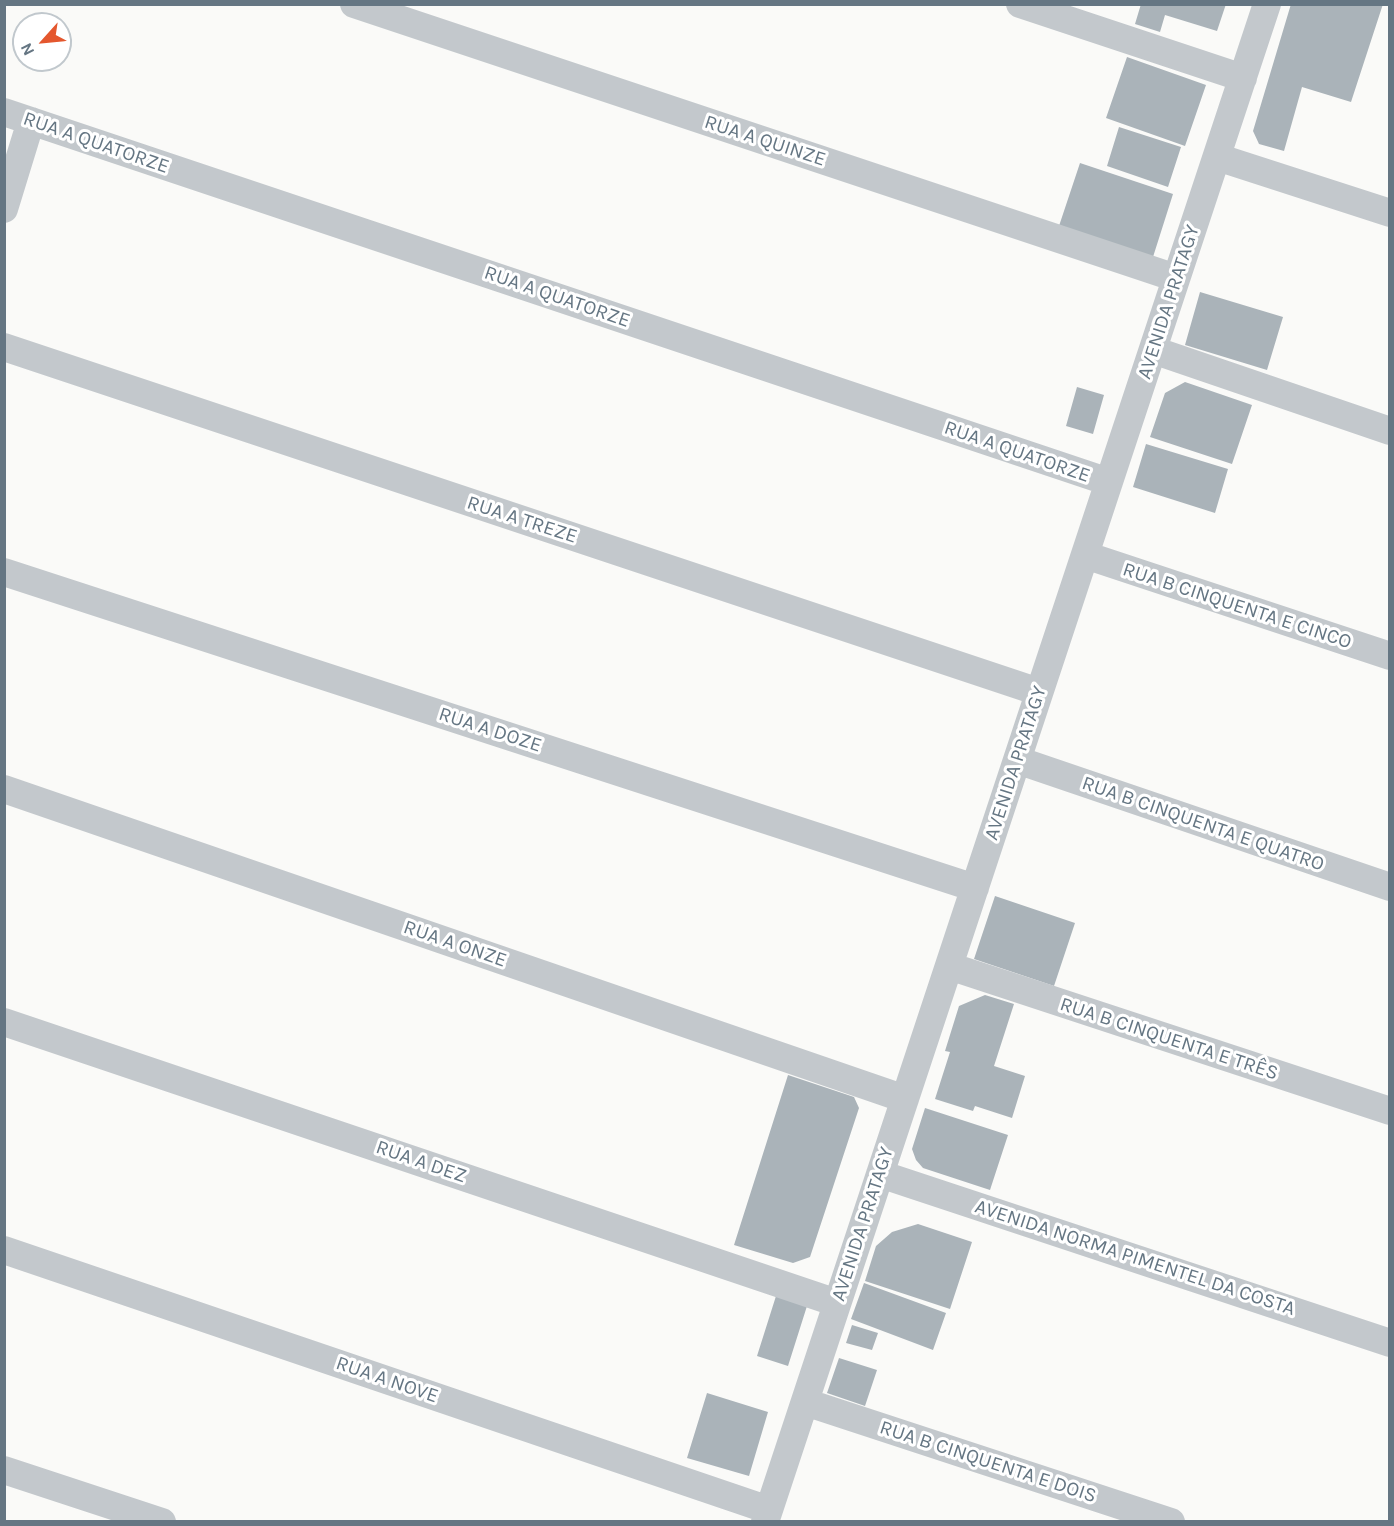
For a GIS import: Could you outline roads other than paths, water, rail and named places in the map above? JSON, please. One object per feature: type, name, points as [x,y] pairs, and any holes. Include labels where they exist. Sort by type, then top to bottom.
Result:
[{"type":"street","name":"RUA A QUINZE","points":[[354,4],[1176,278]]},
{"type":"street","points":[[1020,4],[1243,78]]},
{"type":"street","name":"AVENIDA PRATAGY","points":[[767,1516],[1267,4]]},
{"type":"street","name":"RUA A QUATORZE","points":[[4,112],[1109,482]]},
{"type":"street","points":[[4,208],[31,121]]},
{"type":"street","points":[[1217,157],[1389,213]]},
{"type":"street","name":"RUA A TREZE","points":[[4,347],[1040,692]]},
{"type":"street","points":[[1153,351],[1389,431]]},
{"type":"street","name":"RUA B CINQUENTA E CINCO","points":[[1085,555],[1389,656]]},
{"type":"street","name":"RUA A DOZE","points":[[4,572],[975,888]]},
{"type":"street","name":"RUA B CINQUENTA E QUATRO","points":[[1017,760],[1389,887]]},
{"type":"street","name":"RUA A ONZE","points":[[4,789],[905,1099]]},
{"type":"street","name":"RUA B CINQUENTA E TRÊS","points":[[949,966],[1389,1111]]},
{"type":"street","name":"RUA A DEZ","points":[[4,1022],[837,1303]]},
{"type":"street","name":"AVENIDA NORMA PIMENTEL DA COSTA","points":[[880,1174],[1389,1343]]},
{"type":"street","name":"RUA A NOVE","points":[[4,1250],[767,1516]]},
{"type":"street","name":"RUA B CINQUENTA E DOIS","points":[[805,1402],[1171,1521]]},
{"type":"street","points":[[4,1470],[162,1521]]}]
